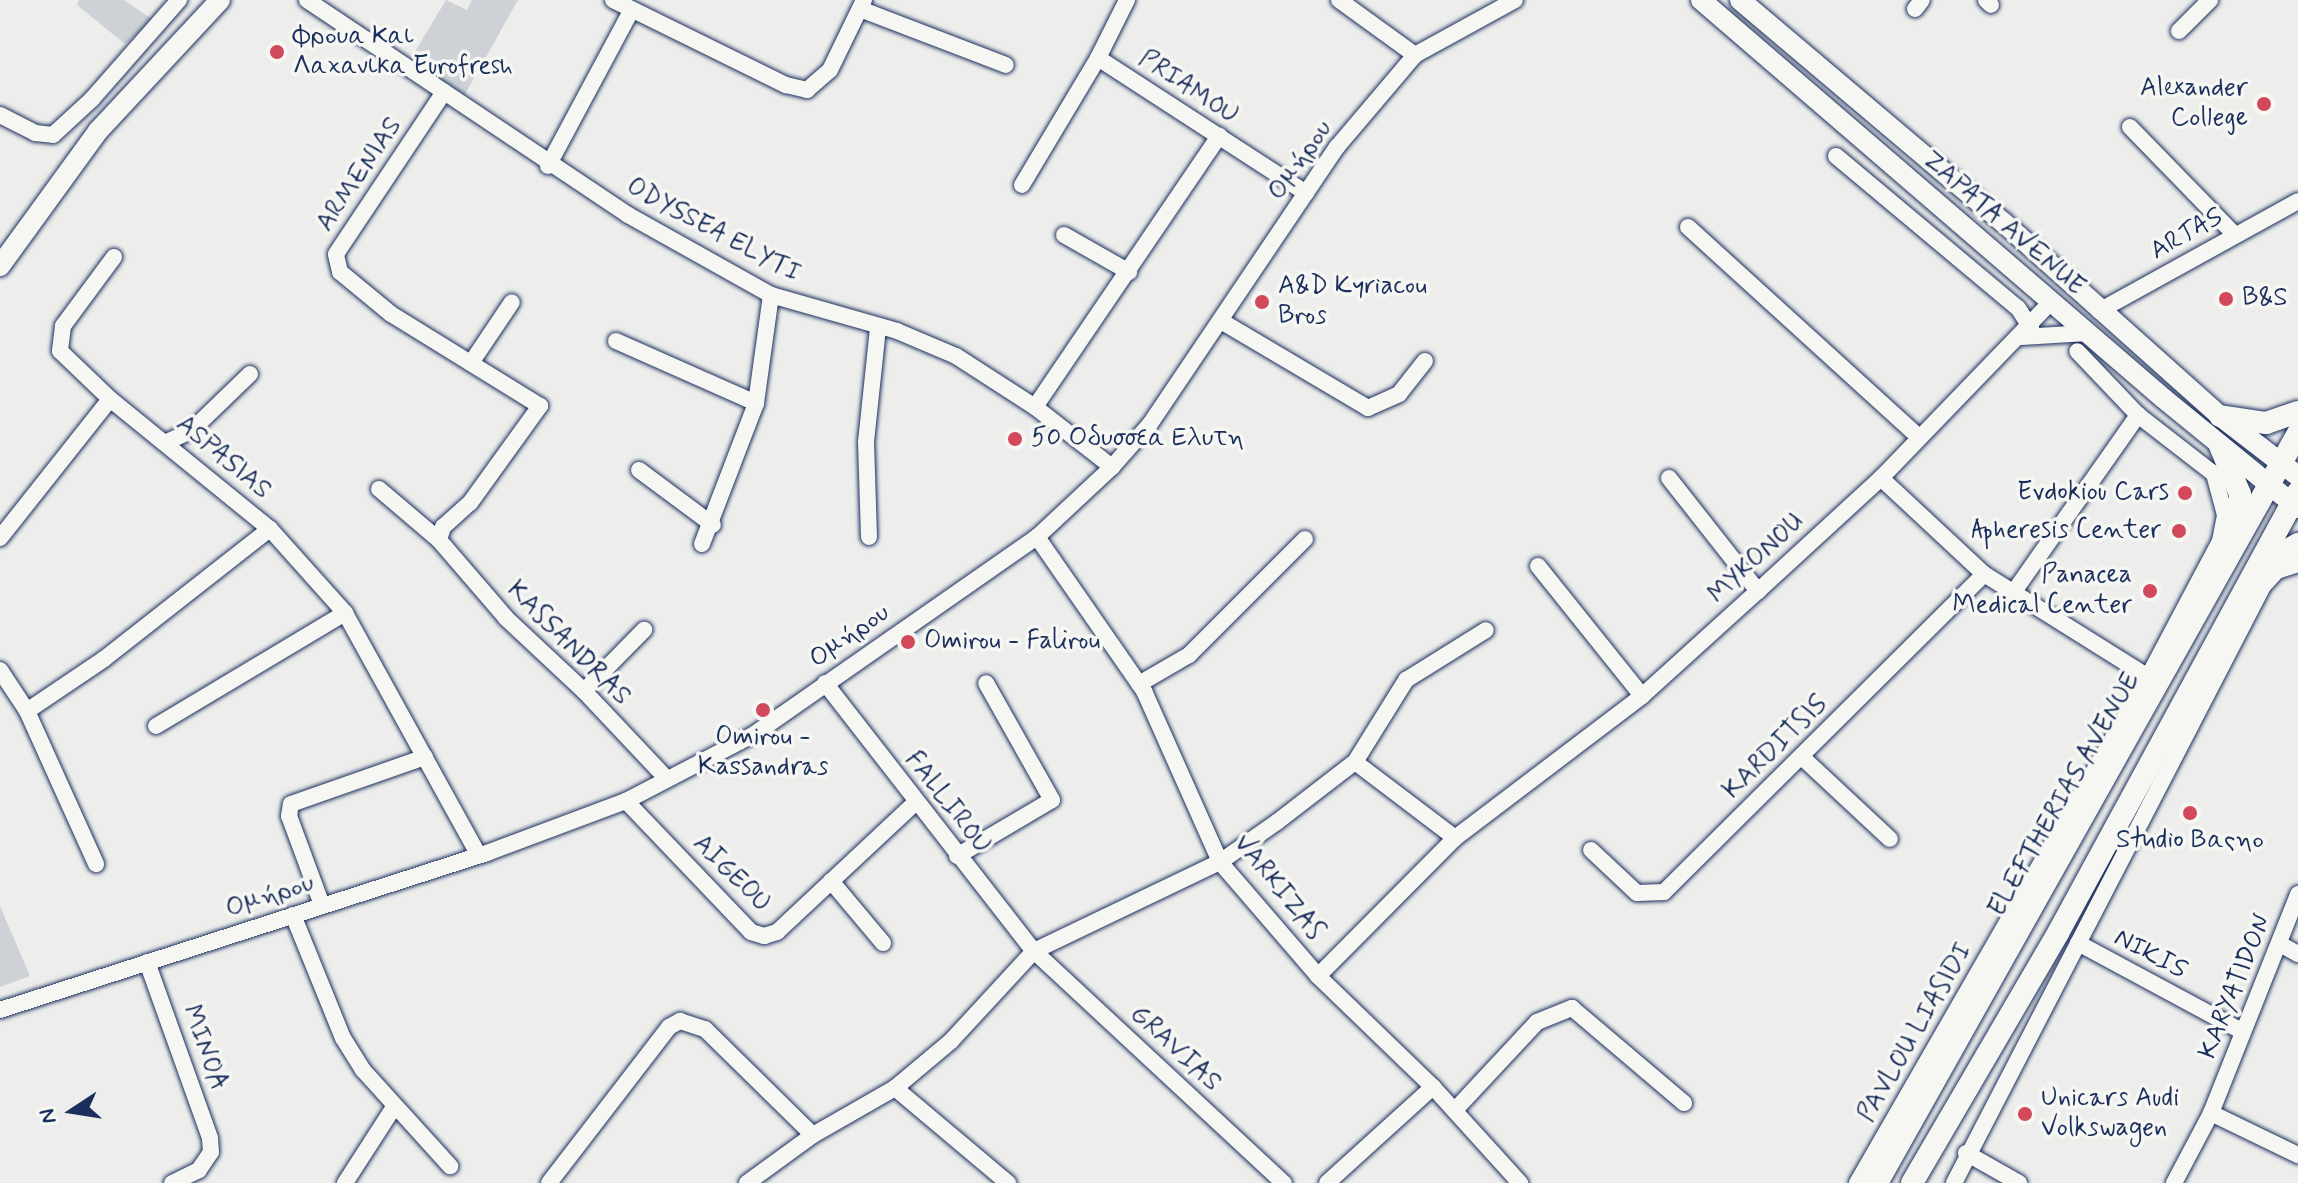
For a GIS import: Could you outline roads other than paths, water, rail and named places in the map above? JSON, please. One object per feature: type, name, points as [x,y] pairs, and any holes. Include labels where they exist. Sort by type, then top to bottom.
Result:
[{"type":"highway","points":[[2220,416],[2266,423],[2298,412]]},
{"type":"highway","name":"ELEFTHERIAS AVENUE","points":[[1871,1183],[2235,554],[2269,488],[2290,470],[2298,433]]},
{"type":"highway","points":[[2220,446],[2242,505],[2235,554]]},
{"type":"highway","points":[[2260,578],[2296,501]]},
{"type":"highway","points":[[1912,1183],[2272,555],[2298,544]]},
{"type":"main road","points":[[1,262],[98,131],[220,0]]},
{"type":"main road","name":"ZAPATA AVENUE","points":[[1740,0],[2003,222],[2220,416],[2290,470]]},
{"type":"main road","name":"ZAPATA AVENUE","points":[[1715,4],[2052,301],[2083,342],[2220,446],[2269,488],[2296,501]]},
{"type":"street","points":[[0,115],[35,133],[53,135],[151,34],[179,0]]},
{"type":"street","name":"ODYSSEA ELYTI","points":[[307,0],[548,166],[771,295],[956,356],[1035,407],[1112,467]]},
{"type":"street","points":[[613,0],[786,85],[807,90],[824,80],[862,4],[1006,65]]},
{"type":"street","name":"PRIAMOU","points":[[1127,0],[1098,58],[1306,193]]},
{"type":"street","points":[[1339,0],[1415,55]]},
{"type":"street","name":"Ομήρου","points":[[0,1010],[479,856],[626,801],[753,735],[1037,537],[1112,467],[1150,424],[1337,147],[1415,55],[1515,0]]},
{"type":"street","points":[[2179,31],[2210,0]]},
{"type":"street","points":[[548,166],[631,11]]},
{"type":"street","points":[[151,34],[169,53]]},
{"type":"street","points":[[1022,185],[1098,58]]},
{"type":"street","name":"ARMENIAS","points":[[439,540],[443,527],[470,503],[540,406],[391,314],[340,272],[336,254],[444,92]]},
{"type":"street","points":[[2130,127],[2235,235]]},
{"type":"street","points":[[1035,407],[1219,136]]},
{"type":"street","points":[[1836,156],[2018,308],[2026,332],[2083,342]]},
{"type":"street","name":"ARTAS","points":[[2099,311],[2298,201]]},
{"type":"street","points":[[1688,227],[1919,437]]},
{"type":"street","points":[[1064,235],[1129,272]]},
{"type":"street","name":"ASPASIAS","points":[[114,257],[63,326],[60,351],[110,399],[167,442],[270,529],[345,613],[479,856]]},
{"type":"street","points":[[702,544],[713,525],[756,403],[771,295]]},
{"type":"street","name":"MYKONOU","points":[[1318,976],[1455,838],[1642,696],[1881,478],[2026,332],[2052,301]]},
{"type":"street","points":[[471,363],[512,302]]},
{"type":"street","points":[[1221,321],[1368,408],[1399,394],[1425,361]]},
{"type":"street","points":[[869,537],[866,442],[878,328]]},
{"type":"street","points":[[616,341],[756,403]]},
{"type":"street","name":"PAVLOU LIASIDI","points":[[1871,1183],[2220,541],[2225,515],[2209,467],[2138,415],[2083,342]]},
{"type":"street","points":[[167,442],[191,431],[250,374]]},
{"type":"street","points":[[0,538],[110,399]]},
{"type":"street","points":[[2013,593],[2138,415]]},
{"type":"street","points":[[639,470],[713,525]]},
{"type":"street","points":[[1669,478],[1758,591]]},
{"type":"street","points":[[1881,478],[1984,574],[2148,677]]},
{"type":"street","name":"KASSANDRAS","points":[[379,489],[439,540],[506,618],[584,691],[667,779]]},
{"type":"street","points":[[27,711],[104,659],[270,529]]},
{"type":"street","name":"VARKIZAS","points":[[1037,537],[1139,684],[1220,862],[1318,976],[1433,1087],[1520,1183]]},
{"type":"street","points":[[1139,684],[1189,655],[1305,539]]},
{"type":"street","points":[[1954,1183],[1966,1153],[2078,943],[2260,578],[2298,564]]},
{"type":"street","points":[[1538,566],[1642,696]]},
{"type":"street","name":"KARDITSIS","points":[[1591,850],[1637,893],[1664,892],[1984,574]]},
{"type":"street","points":[[156,726],[345,613]]},
{"type":"street","points":[[584,691],[644,630]]},
{"type":"street","points":[[747,1183],[813,1135],[895,1088],[951,1041],[1034,951],[1220,862],[1355,762],[1406,680],[1486,630]]},
{"type":"street","points":[[0,670],[27,711],[96,864]]},
{"type":"street","name":"FALLIROU","points":[[825,683],[915,803],[1034,951]]},
{"type":"street","points":[[957,856],[1052,800],[986,683]]},
{"type":"street","points":[[322,905],[289,816],[291,804],[425,757]]},
{"type":"street","points":[[1802,757],[1890,839]]},
{"type":"street","points":[[1355,762],[1455,838]]},
{"type":"street","name":"AIGEOU","points":[[626,801],[751,932],[764,936],[777,932],[915,803]]},
{"type":"street","points":[[831,881],[883,943]]},
{"type":"street","name":"KARYATIDON","points":[[2174,1183],[2211,1113],[2298,894]]},
{"type":"street","points":[[293,915],[343,1038],[394,1107],[450,1166]]},
{"type":"street","name":"NIKIS","points":[[2078,943],[2243,1032]]},
{"type":"street","points":[[2280,944],[2298,954]]},
{"type":"street","name":"GRAVIAS","points":[[1034,951],[1284,1183]]},
{"type":"street","name":"MINOA","points":[[147,962],[206,1124],[211,1152],[199,1170],[172,1183]]},
{"type":"street","points":[[1455,1110],[1537,1022],[1572,1008],[1684,1103]]},
{"type":"street","points":[[549,1183],[669,1027],[680,1021],[705,1029],[813,1135]]},
{"type":"street","points":[[1327,1183],[1433,1087]]},
{"type":"street","points":[[895,1088],[1008,1183]]},
{"type":"street","points":[[345,1183],[394,1107]]},
{"type":"street","points":[[2211,1113],[2298,1155]]},
{"type":"street","points":[[1966,1153],[2019,1183]]},
{"type":"place","name":"Φρουα Και Λαχανικα Eurofresh","points":[[277,52]]},
{"type":"place","name":"Alexander College","points":[[2264,104]]},
{"type":"place","name":"B&S","points":[[2226,299]]},
{"type":"place","name":"A&D Kyriacou Bros","points":[[1262,302]]},
{"type":"place","name":"50 Οδυσσεα Ελυτη","points":[[1015,439]]},
{"type":"place","name":"Evdokiou Cars","points":[[2185,493]]},
{"type":"place","name":"Apheresis Center","points":[[2179,531]]},
{"type":"place","name":"Panacea Medical Center","points":[[2150,591]]},
{"type":"place","name":"Omirou - Falirou","points":[[908,642]]},
{"type":"place","name":"Omirou - Kassandras","points":[[763,710]]},
{"type":"place","name":"Studio Βαςηο","points":[[2190,813]]},
{"type":"place","name":"Unicars Audi Volkswagen","points":[[2025,1114]]}]
